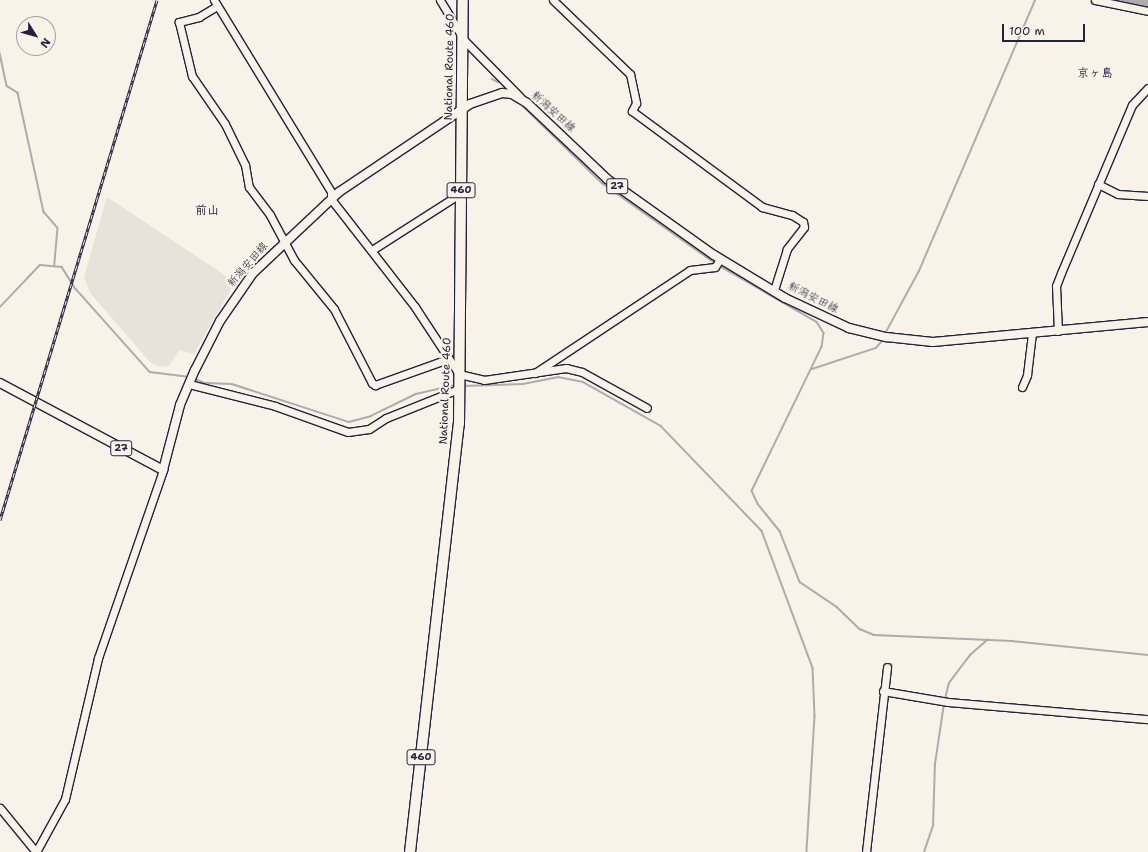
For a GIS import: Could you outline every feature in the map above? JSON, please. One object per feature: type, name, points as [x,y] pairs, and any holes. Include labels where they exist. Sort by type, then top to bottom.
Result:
[{"type":"highway","name":"National Route 460","points":[[410,852],[459,425],[461,112],[464,40],[463,0]]},
{"type":"main road","name":"新潟安田線","points":[[163,470],[189,384],[195,370],[236,295],[284,241],[331,199],[461,112],[494,94],[520,97],[608,179],[720,259],[774,290],[833,321],[886,337],[933,342],[1148,322]]},
{"type":"main road","name":"27","points":[[0,383],[163,470]]},
{"type":"street","points":[[440,0],[464,40],[520,97]]},
{"type":"street","points":[[553,0],[630,74],[636,103],[632,111],[762,207],[792,215],[803,222],[804,227],[787,249],[774,290]]},
{"type":"street","points":[[1095,0],[1148,11]]},
{"type":"street","points":[[448,358],[376,385],[372,383],[334,309],[294,260],[284,241],[249,188],[245,165],[225,124],[192,76],[179,22],[199,17],[216,3],[331,192],[331,199],[415,307],[448,358],[459,381]]},
{"type":"street","points":[[1058,331],[1056,286],[1132,105],[1148,88]]},
{"type":"street","points":[[1098,184],[1118,194],[1148,196]]},
{"type":"street","points":[[372,250],[461,193]]},
{"type":"street","points":[[533,374],[690,270],[715,267],[720,259]]},
{"type":"street","points":[[1022,387],[1027,375],[1032,333]]},
{"type":"street","points":[[189,384],[275,406],[348,432],[368,429],[386,418],[459,381],[484,380],[566,368],[582,372],[647,408]]},
{"type":"street","points":[[0,808],[36,852],[65,800],[98,658],[163,470]]},
{"type":"street","points":[[866,852],[883,691],[887,667]]},
{"type":"street","points":[[883,691],[948,702],[1148,719]]},
{"type":"shaded area","points":[[107,197],[235,282],[194,354],[179,350],[169,366],[159,367],[151,363],[90,293],[84,277]]},
{"type":"waterway","points":[[886,332],[919,271],[1035,0]]},
{"type":"waterway","points":[[1120,0],[1148,5]]},
{"type":"waterway","points":[[0,53],[7,86],[18,93],[44,212],[58,228],[55,265]]},
{"type":"waterway","points":[[492,79],[498,82]]},
{"type":"waterway","points":[[524,107],[602,183],[715,263]]},
{"type":"waterway","points":[[0,307],[40,265],[62,267],[76,289],[150,372],[190,377]]},
{"type":"waterway","points":[[718,265],[817,322],[824,333],[822,347],[752,491],[758,504],[780,531],[800,582],[837,607],[860,629],[874,635],[1012,641],[1148,655]]},
{"type":"waterway","points":[[812,369],[876,348],[882,341]]},
{"type":"waterway","points":[[463,386],[523,384],[558,377],[583,382],[661,426],[762,531],[813,668],[815,716],[807,852]]},
{"type":"waterway","points":[[195,379],[205,383],[232,384],[349,422],[371,416],[416,394],[455,385]]},
{"type":"waterway","points":[[945,699],[949,683],[970,655],[987,640]]},
{"type":"waterway","points":[[924,852],[933,826],[935,764],[944,704]]},
{"type":"railway","points":[[0,520],[157,0]]},
{"type":"district","name":"京ヶ島","points":[[1095,74]]},
{"type":"district","name":"前山","points":[[207,211]]}]
